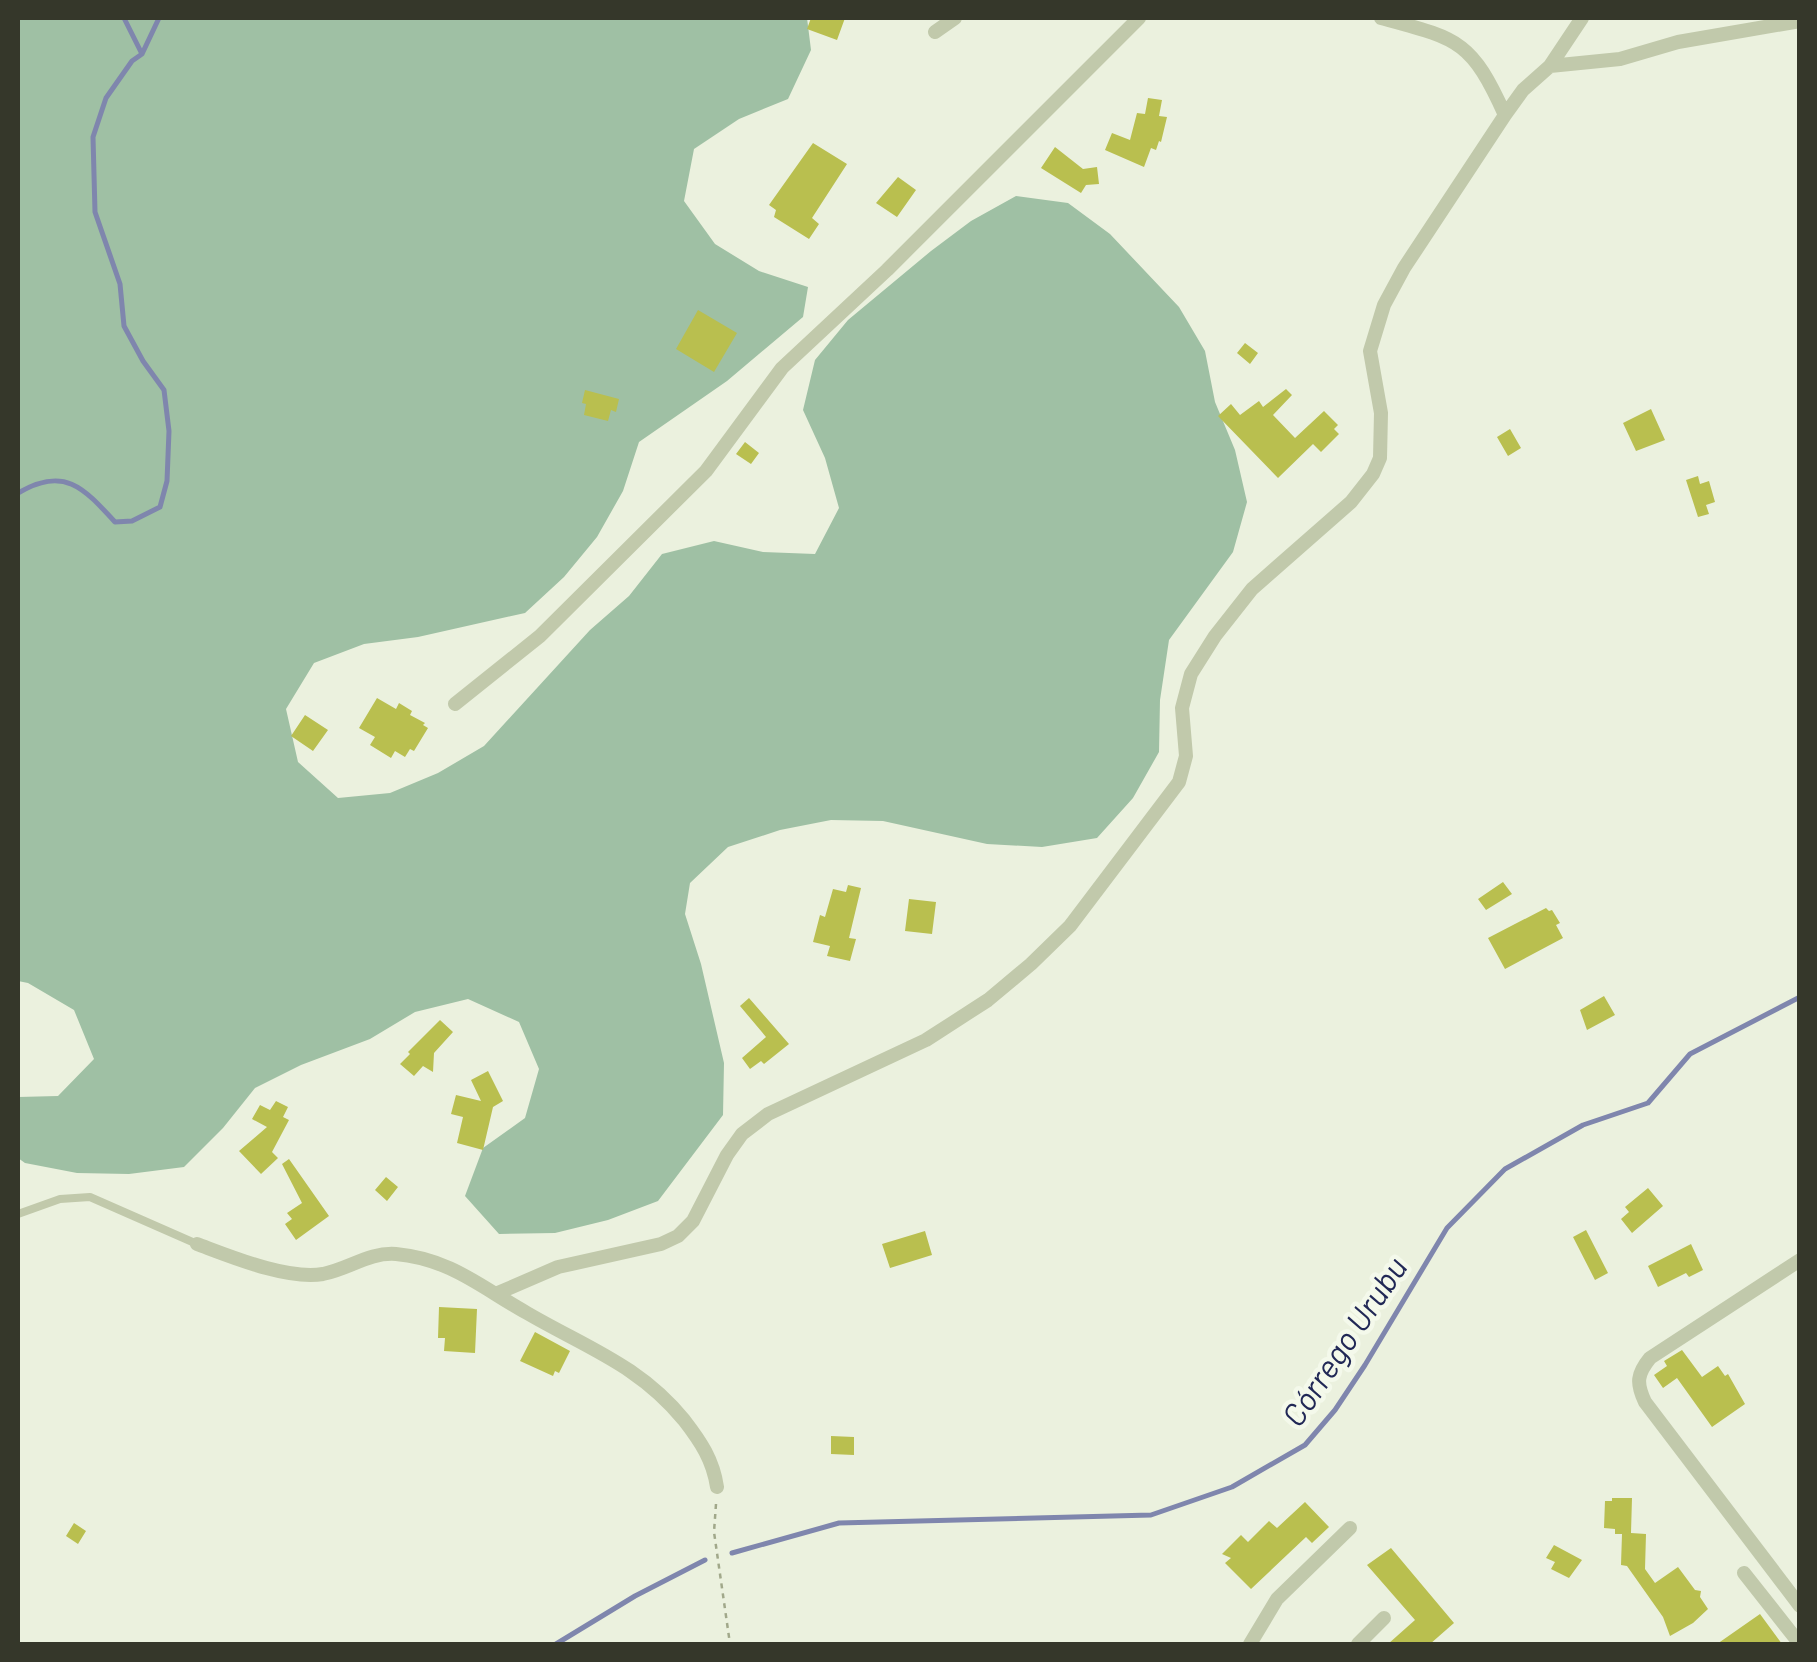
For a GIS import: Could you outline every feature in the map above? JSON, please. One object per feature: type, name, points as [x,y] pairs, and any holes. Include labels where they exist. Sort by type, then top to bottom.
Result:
[{"type":"street","points":[[936,32],[955,18]]},
{"type":"street","points":[[455,704],[540,636],[706,471],[782,368],[887,270],[1139,18]]},
{"type":"street","points":[[1381,18],[1424,30],[1471,54],[1485,72],[1505,115]]},
{"type":"street","points":[[498,1294],[558,1267],[661,1244],[678,1236],[693,1221],[742,1134],[768,1114],[942,1030],[988,1000],[1070,926],[1180,782],[1186,756],[1184,694],[1191,674],[1215,636],[1252,589],[1351,502],[1373,474],[1382,442],[1370,351],[1384,305],[1404,268],[1505,115],[1523,90],[1550,66],[1582,18]]},
{"type":"street","points":[[1550,66],[1620,60],[1678,42],[1800,21]]},
{"type":"street","points":[[197,1244],[246,1262],[306,1275],[325,1274],[382,1254],[456,1268],[524,1312],[621,1362],[645,1379],[710,1456],[717,1488]]},
{"type":"street","points":[[1800,1260],[1650,1358],[1640,1371],[1638,1386],[1645,1402],[1800,1606]]},
{"type":"street","points":[[1250,1644],[1278,1599],[1350,1528]]},
{"type":"street","points":[[1744,1573],[1800,1644]]},
{"type":"street","points":[[1358,1644],[1384,1618]]},
{"type":"lane","points":[[18,1214],[60,1199],[90,1197],[197,1244]]},
{"type":"path","points":[[717,1488],[714,1532],[730,1644]]},
{"type":"green space","points":[[18,18],[807,18],[811,50],[788,99],[739,119],[694,149],[684,201],[715,244],[759,271],[808,287],[803,317],[727,381],[639,442],[623,491],[597,537],[564,577],[525,613],[418,637],[364,644],[314,663],[286,709],[298,762],[338,798],[390,793],[438,773],[484,746],[590,630],[629,596],[662,554],[714,541],[763,552],[815,554],[839,508],[825,458],[803,410],[815,360],[848,320],[931,251],[971,221],[1016,196],[1068,203],[1110,234],[1179,307],[1205,351],[1215,402],[1235,450],[1247,502],[1233,552],[1169,640],[1160,700],[1159,752],[1133,798],[1097,838],[1042,847],[987,844],[883,821],[831,820],[780,830],[728,847],[690,883],[685,914],[724,1063],[723,1115],[658,1201],[608,1220],[555,1233],[499,1234],[465,1196],[483,1148],[525,1118],[539,1069],[519,1022],[468,999],[415,1012],[370,1039],[301,1065],[255,1088],[184,1167],[129,1174],[77,1173],[25,1163],[18,1158],[18,1097],[58,1096],[94,1059],[74,1010],[18,981]]},
{"type":"building","points":[[811,18],[845,18],[837,40],[807,29]]},
{"type":"building","points":[[1148,98],[1162,100],[1159,116],[1167,117],[1161,142],[1156,150],[1151,148],[1144,167],[1105,150],[1112,133],[1130,140],[1137,113],[1145,114]]},
{"type":"building","points":[[813,143],[847,164],[812,218],[819,224],[809,239],[774,217],[776,210],[769,205]]},
{"type":"building","points":[[1055,147],[1083,169],[1097,167],[1099,184],[1086,185],[1081,193],[1041,168]]},
{"type":"building","points":[[898,177],[916,190],[897,217],[876,203]]},
{"type":"building","points":[[698,310],[737,333],[714,372],[676,349]]},
{"type":"building","points":[[1245,343],[1258,353],[1250,364],[1237,353]]},
{"type":"building","points":[[1286,389],[1292,395],[1273,415],[1295,438],[1324,411],[1338,425],[1334,429],[1339,434],[1321,452],[1313,444],[1278,478],[1218,416],[1231,404],[1240,415],[1259,401],[1263,407]]},
{"type":"building","points":[[585,390],[619,399],[616,412],[611,410],[608,421],[584,415]]},
{"type":"building","points":[[1651,409],[1665,440],[1636,451],[1623,423]]},
{"type":"building","points":[[1510,429],[1521,448],[1508,456],[1497,437]]},
{"type":"building","points":[[745,442],[759,453],[751,464],[736,454]]},
{"type":"building","points":[[1698,476],[1700,484],[1709,481],[1715,502],[1706,505],[1709,514],[1698,517],[1686,480]]},
{"type":"building","points":[[377,698],[396,709],[399,703],[428,728],[414,751],[410,749],[405,757],[395,751],[391,758],[370,745],[375,737],[359,728]]},
{"type":"building","points":[[305,715],[328,730],[313,751],[291,736]]},
{"type":"building","points":[[1503,882],[1512,894],[1486,910],[1478,899]]},
{"type":"building","points":[[848,885],[861,888],[849,938],[856,939],[850,961],[827,956],[830,946],[813,942],[833,889],[846,892]]},
{"type":"building","points":[[909,899],[936,902],[932,934],[905,931]]},
{"type":"building","points":[[1546,908],[1552,910],[1560,923],[1556,925],[1563,938],[1505,969],[1488,938]]},
{"type":"building","points":[[1604,996],[1615,1015],[1587,1030],[1580,1010]]},
{"type":"building","points":[[749,998],[789,1044],[764,1064],[761,1061],[750,1069],[742,1058],[766,1037],[740,1006]]},
{"type":"building","points":[[440,1020],[453,1032],[434,1053],[433,1072],[423,1066],[414,1076],[400,1064]]},
{"type":"building","points":[[488,1071],[503,1101],[493,1107],[483,1150],[457,1143],[463,1117],[451,1114],[456,1095],[481,1101],[471,1080]]},
{"type":"building","points":[[276,1101],[288,1107],[283,1117],[289,1120],[272,1152],[278,1158],[261,1174],[239,1151],[267,1127],[252,1119],[260,1105],[270,1110]]},
{"type":"building","points":[[289,1159],[329,1216],[296,1240],[285,1224],[292,1219],[287,1213],[302,1203],[282,1164]]},
{"type":"building","points":[[386,1177],[398,1187],[387,1201],[375,1190]]},
{"type":"building","points":[[1648,1188],[1663,1206],[1632,1233],[1621,1219],[1629,1212],[1625,1207]]},
{"type":"building","points":[[1586,1230],[1608,1273],[1595,1280],[1573,1237]]},
{"type":"building","points":[[925,1231],[932,1255],[890,1268],[882,1244]]},
{"type":"building","points":[[1691,1244],[1703,1270],[1689,1277],[1686,1273],[1658,1287],[1648,1266]]},
{"type":"building","points":[[439,1307],[477,1309],[475,1353],[444,1351],[445,1338],[438,1338]]},
{"type":"building","points":[[535,1332],[570,1351],[559,1373],[555,1371],[553,1376],[520,1361]]},
{"type":"building","points":[[1682,1350],[1702,1377],[1718,1366],[1725,1376],[1728,1374],[1745,1404],[1712,1427],[1677,1378],[1663,1388],[1654,1375],[1667,1366],[1664,1361]]},
{"type":"building","points":[[831,1436],[854,1437],[854,1455],[831,1454]]},
{"type":"building","points":[[1632,1498],[1631,1533],[1646,1534],[1645,1569],[1655,1583],[1678,1567],[1695,1590],[1701,1591],[1700,1597],[1708,1609],[1670,1636],[1663,1617],[1627,1566],[1621,1565],[1622,1534],[1604,1528],[1605,1501]]},
{"type":"building","points":[[1305,1502],[1329,1527],[1312,1543],[1306,1537],[1251,1589],[1225,1563],[1231,1558],[1222,1554],[1241,1535],[1248,1542],[1269,1521],[1277,1528]]},
{"type":"building","points":[[74,1523],[86,1531],[78,1544],[66,1536]]},
{"type":"building","points":[[1554,1545],[1582,1560],[1569,1578],[1551,1569],[1555,1562],[1546,1558]]},
{"type":"building","points":[[1391,1548],[1454,1623],[1430,1644],[1388,1644],[1415,1620],[1367,1565]]},
{"type":"building","points":[[1760,1614],[1782,1644],[1717,1644]]},
{"type":"waterway","name":"Córrego Urubu","points":[[124,18],[142,54]]},
{"type":"waterway","name":"Córrego Urubu","points":[[18,493],[48,481],[72,484],[115,522],[132,521],[160,507],[167,481],[169,431],[164,390],[124,326],[120,284],[95,212],[93,137],[106,98],[132,61],[142,54],[159,18]]},
{"type":"waterway","name":"Córrego Urubu","points":[[732,1553],[839,1523],[1151,1515],[1232,1487],[1305,1445],[1365,1365],[1447,1228],[1505,1169],[1583,1125],[1648,1103],[1690,1054],[1800,997]]},
{"type":"waterway","name":"Córrego Urubu","points":[[556,1644],[635,1596],[705,1560]]}]
